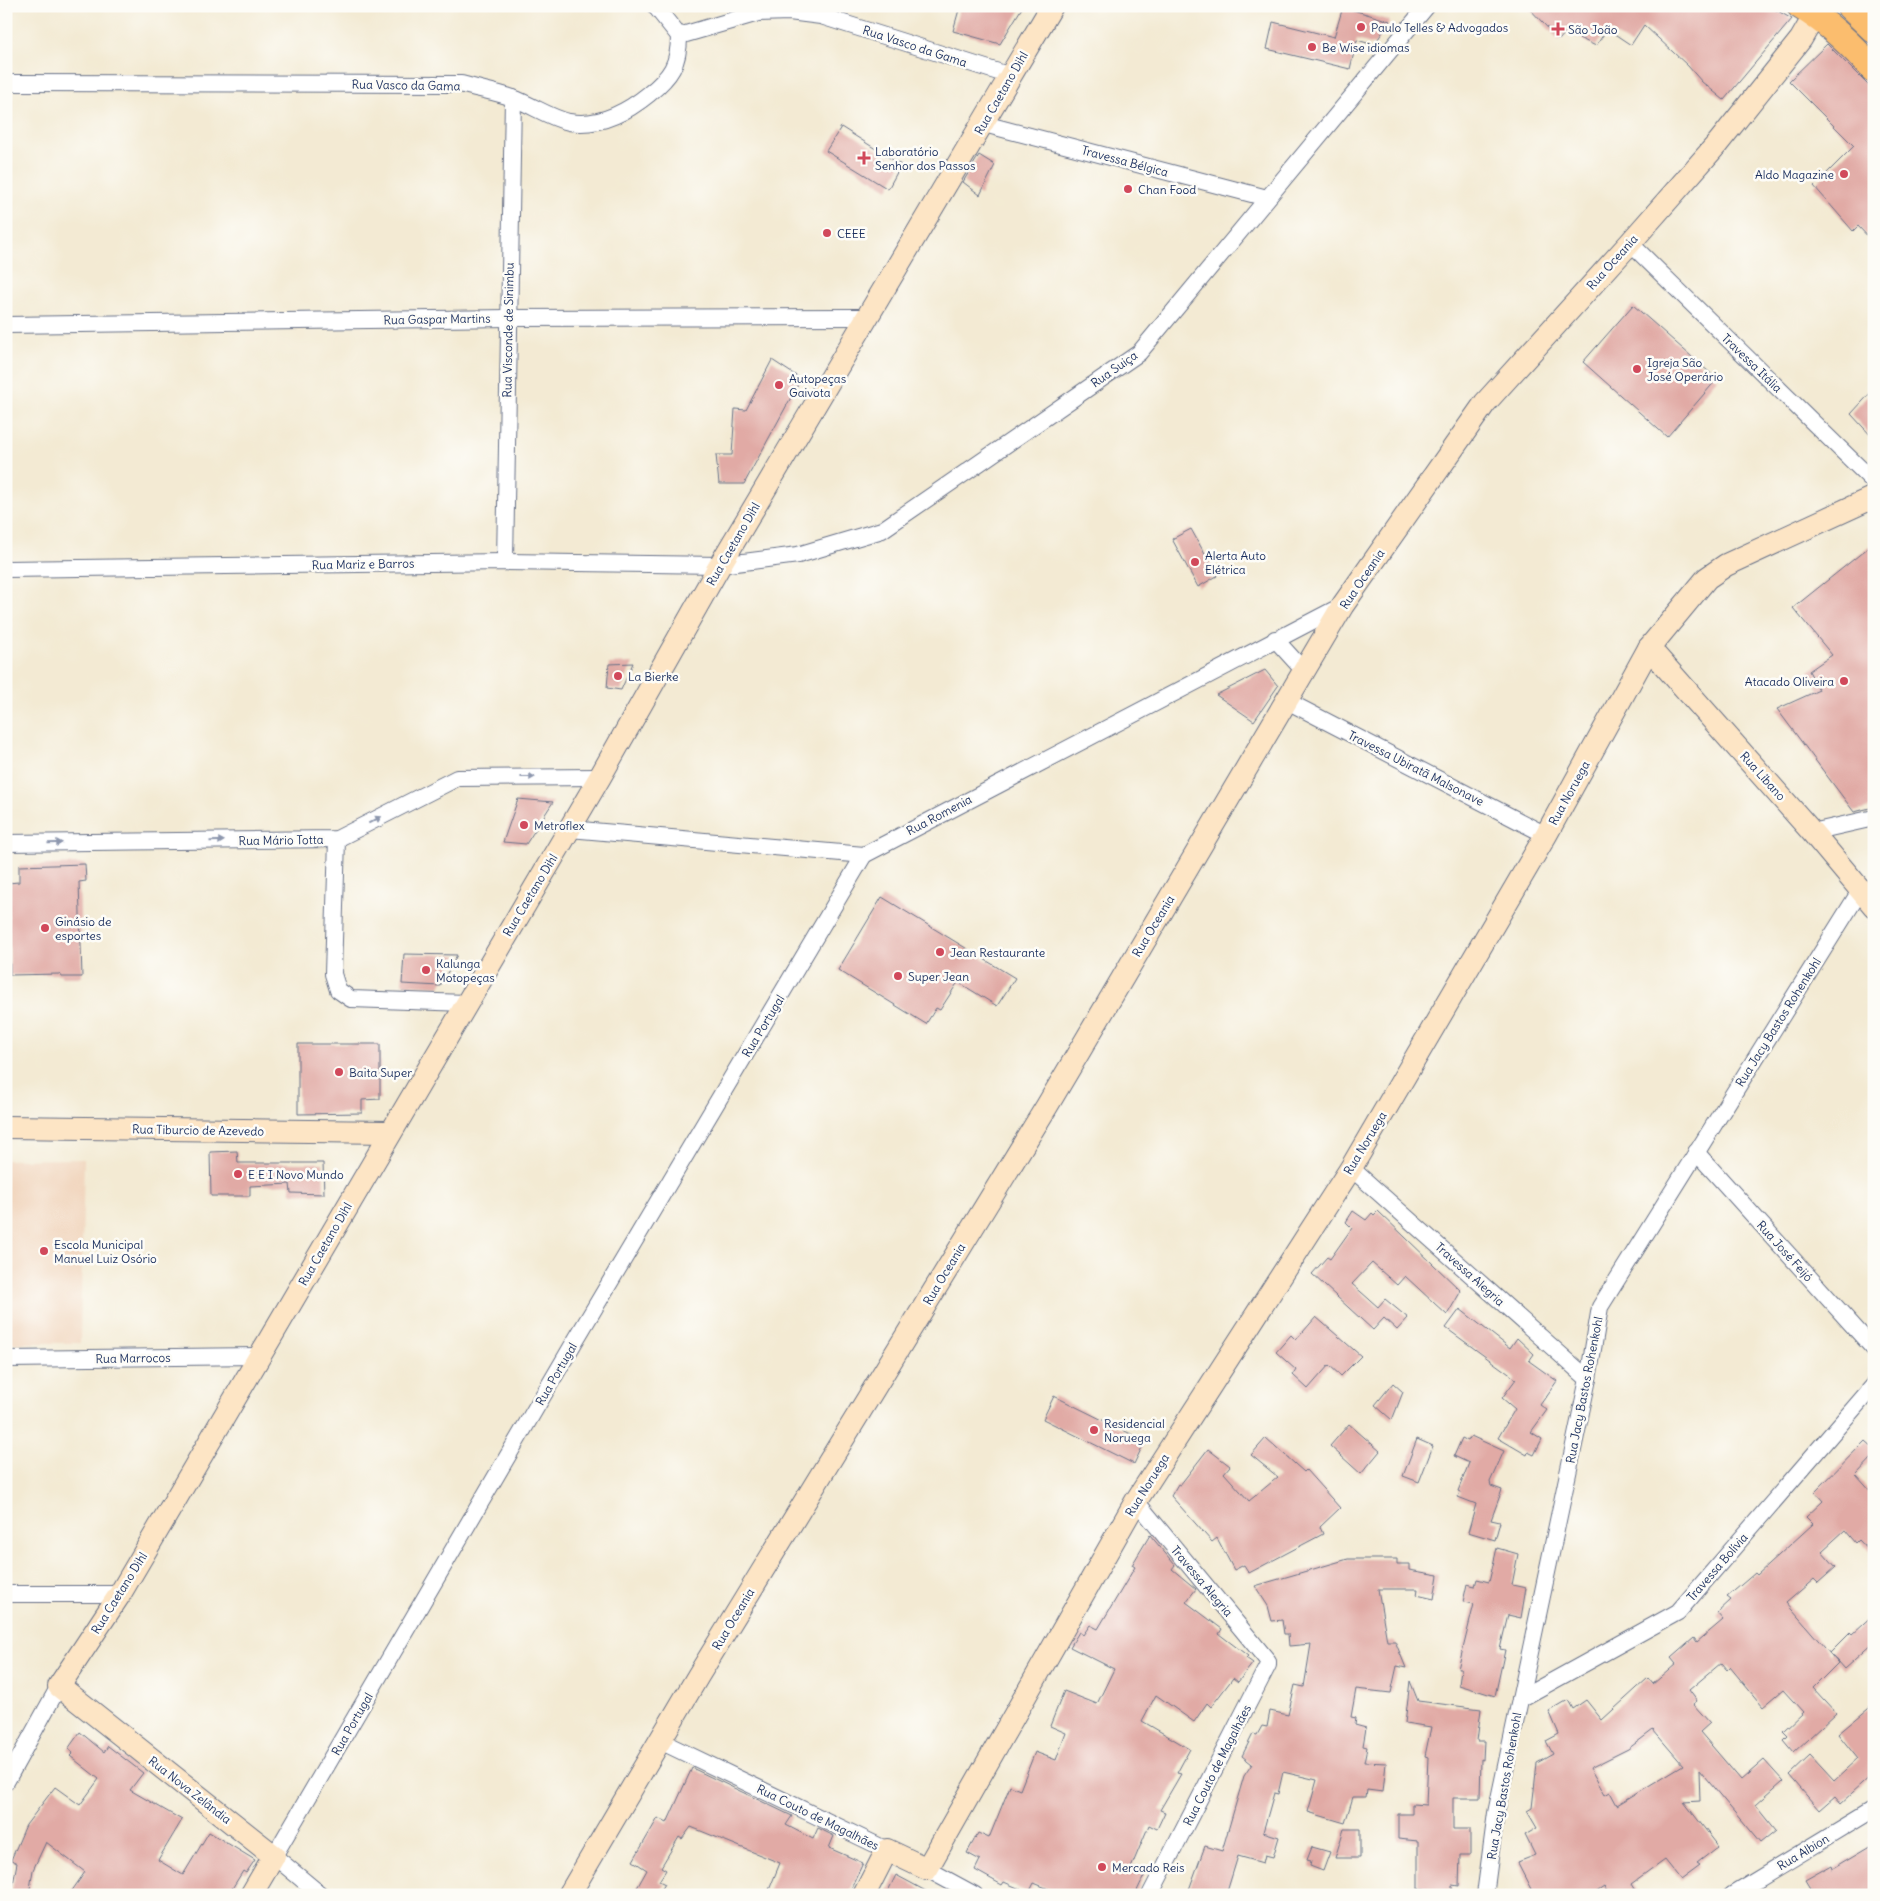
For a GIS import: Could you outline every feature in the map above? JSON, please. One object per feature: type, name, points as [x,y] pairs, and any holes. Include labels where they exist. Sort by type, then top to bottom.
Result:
[{"type":"main road","points":[[1849,6],[1874,30]]},
{"type":"main road","points":[[1812,9],[1845,38],[1874,70]]},
{"type":"street","points":[[655,6],[679,36]]},
{"type":"street","name":"Rua Caetano Dihl","points":[[6,1782],[59,1686],[120,1594],[390,1132],[570,829],[720,565],[984,124],[1052,6]]},
{"type":"street","name":"Rua Suiça","points":[[720,565],[798,555],[882,530],[1138,353],[1427,6]]},
{"type":"street","name":"Rua Oceania","points":[[569,1895],[660,1741],[1047,1106],[1343,605],[1485,403],[1718,143],[1801,39],[1812,9]]},
{"type":"street","name":"Rua Vasco da Gama","points":[[6,83],[461,84],[513,98],[568,122],[587,123],[607,119],[638,102],[672,71],[679,54],[679,36],[758,13],[789,12],[821,16],[1011,76]]},
{"type":"street","name":"Rua Visconde de Sinimbu","points":[[505,562],[513,98]]},
{"type":"street","name":"Travessa Bélgica","points":[[984,124],[1267,198]]},
{"type":"street","name":"Travessa Itália","points":[[1630,243],[1874,482]]},
{"type":"street","name":"Rua Gaspar Martins","points":[[6,325],[508,318],[867,317]]},
{"type":"street","name":"Rua Noruega","points":[[927,1869],[1136,1501],[1351,1168],[1546,835],[1649,648],[1707,578],[1726,565],[1874,497]]},
{"type":"street","name":"Rua Mariz e Barros","points":[[6,569],[505,562],[720,565]]},
{"type":"street","name":"Rua Romenia","points":[[864,855],[1343,605]]},
{"type":"street","points":[[1275,639],[1304,671]]},
{"type":"street","name":"Rua Líbano","points":[[1649,648],[1812,832],[1867,898]]},
{"type":"street","name":"Travessa Ubiratã Malsonave","points":[[1286,701],[1546,835]]},
{"type":"street","name":"Rua Mário Totta","points":[[6,844],[337,839],[457,778],[600,777]]},
{"type":"street","points":[[1812,832],[1874,818]]},
{"type":"street","points":[[570,829],[864,855]]},
{"type":"street","points":[[337,839],[333,974],[338,990],[351,999],[466,1003]]},
{"type":"street","name":"Rua Portugal","points":[[251,1895],[580,1333],[864,855]]},
{"type":"street","name":"Rua Jacy Bastos Rohenkohl","points":[[1485,1895],[1496,1813],[1588,1379],[1600,1307],[1696,1152],[1867,898]]},
{"type":"street","name":"Rua Tiburcio de Azevedo","points":[[6,1127],[390,1132]]},
{"type":"street","name":"Rua José Feijó","points":[[1696,1152],[1874,1349]]},
{"type":"street","name":"Travessa Alegria","points":[[1351,1168],[1588,1379]]},
{"type":"street","name":"Rua Marrocos","points":[[6,1360],[259,1356]]},
{"type":"street","name":"Travessa Bolívia","points":[[1520,1698],[1678,1612],[1874,1385]]},
{"type":"street","name":"Travessa Alegria","points":[[1136,1501],[1268,1661]]},
{"type":"street","points":[[6,1594],[120,1594]]},
{"type":"street","name":"Rua Couto de Magalhães","points":[[1150,1895],[1268,1665],[1268,1661]]},
{"type":"street","name":"Rua Nova Zelândia","points":[[59,1686],[321,1895]]},
{"type":"street","name":"Rua Couto de Magalhães","points":[[660,1741],[927,1869],[975,1895]]},
{"type":"street","name":"Rua Albion","points":[[1732,1895],[1874,1809]]},
{"type":"street","points":[[864,1895],[887,1850]]},
{"type":"shaded area","name":"Escola Municipal Manuel Luiz Osório","points":[[84,1159],[80,1343],[6,1343],[6,1160]]},
{"type":"building","points":[[960,6],[1023,6],[1000,44],[953,31]]},
{"type":"building","points":[[1527,6],[1769,6],[1792,19],[1724,100],[1702,82],[1688,66],[1644,25],[1631,45],[1607,29],[1596,46],[1566,32],[1559,40]]},
{"type":"building","points":[[1343,7],[1390,21],[1374,45],[1357,40],[1350,69],[1267,49],[1273,22],[1334,37]]},
{"type":"building","points":[[1827,44],[1874,91],[1874,243],[1858,226],[1853,231],[1814,186],[1854,146],[1789,81]]},
{"type":"building","name":"Laboratório Senhor dos Passos","points":[[841,127],[901,165],[888,189],[826,151]]},
{"type":"building","points":[[979,155],[995,165],[980,195],[963,182]]},
{"type":"building","points":[[1633,305],[1717,379],[1667,437],[1583,362]]},
{"type":"building","points":[[772,360],[801,379],[744,484],[719,484],[716,455],[732,455],[735,409],[746,410]]},
{"type":"building","points":[[1874,389],[1874,439],[1851,414]]},
{"type":"building","points":[[1191,529],[1217,576],[1198,587],[1172,539]]},
{"type":"building","name":"Atacado Oliveira","points":[[1874,543],[1874,807],[1854,812],[1777,709],[1819,690],[1809,671],[1832,655],[1793,608]]},
{"type":"building","name":"La Bierke","points":[[633,663],[621,690],[607,688],[609,664]]},
{"type":"building","points":[[1265,670],[1278,686],[1254,721],[1216,695]]},
{"type":"building","name":"Metroflex","points":[[518,799],[553,802],[526,844],[503,842]]},
{"type":"building","name":"Ginásio de esportes","points":[[85,864],[86,881],[79,882],[82,977],[62,977],[60,974],[10,975],[8,883],[19,882],[19,866]]},
{"type":"building","points":[[882,897],[1015,978],[997,1006],[958,982],[940,1010],[936,1008],[926,1024],[838,970]]},
{"type":"building","name":"Kalunga Motopeças","points":[[404,954],[457,955],[440,986],[402,984]]},
{"type":"building","name":"Baita Super","points":[[298,1044],[380,1044],[380,1099],[362,1100],[362,1113],[298,1114]]},
{"type":"building","points":[[237,1151],[238,1163],[323,1163],[324,1194],[291,1193],[290,1184],[250,1186],[250,1196],[211,1196],[210,1152]]},
{"type":"building","points":[[1353,1211],[1366,1220],[1372,1213],[1374,1215],[1378,1211],[1461,1291],[1447,1315],[1405,1276],[1397,1285],[1372,1263],[1352,1284],[1378,1307],[1385,1299],[1408,1318],[1397,1330],[1384,1318],[1373,1330],[1312,1274],[1327,1257],[1330,1259],[1352,1228],[1346,1222]]},
{"type":"building","points":[[1460,1309],[1510,1348],[1517,1338],[1534,1354],[1529,1361],[1557,1381],[1540,1405],[1547,1410],[1531,1432],[1542,1439],[1534,1455],[1528,1452],[1527,1455],[1498,1438],[1515,1409],[1502,1398],[1516,1379],[1446,1328]]},
{"type":"building","points":[[1316,1317],[1361,1356],[1341,1376],[1329,1365],[1308,1389],[1293,1375],[1296,1370],[1276,1352],[1291,1335],[1296,1340]]},
{"type":"building","points":[[1393,1383],[1403,1392],[1392,1420],[1375,1405]]},
{"type":"building","name":"Residencial Noruega","points":[[1054,1396],[1145,1441],[1134,1464],[1043,1419]]},
{"type":"building","points":[[1349,1424],[1380,1451],[1361,1474],[1330,1446]]},
{"type":"building","points":[[1471,1436],[1504,1451],[1490,1482],[1491,1486],[1502,1490],[1491,1520],[1500,1522],[1495,1540],[1468,1532],[1476,1504],[1458,1497],[1460,1492],[1458,1491],[1469,1463],[1454,1456],[1462,1438],[1468,1441]]},
{"type":"building","points":[[1266,1438],[1304,1472],[1306,1470],[1340,1508],[1320,1527],[1323,1534],[1249,1573],[1244,1565],[1234,1570],[1217,1538],[1212,1542],[1171,1496],[1178,1484],[1180,1485],[1208,1449],[1230,1466],[1224,1473],[1249,1501],[1278,1477],[1251,1455]]},
{"type":"building","points":[[1417,1439],[1433,1446],[1419,1482],[1403,1476]]},
{"type":"building","points":[[1865,1441],[1874,1449],[1874,1456],[1856,1475],[1874,1495],[1874,1556],[1859,1540],[1856,1543],[1845,1530],[1822,1551],[1836,1567],[1818,1583],[1814,1579],[1786,1603],[1838,1663],[1813,1688],[1836,1713],[1794,1752],[1784,1740],[1788,1736],[1783,1731],[1803,1712],[1783,1690],[1763,1707],[1730,1667],[1727,1670],[1721,1663],[1689,1690],[1697,1701],[1693,1704],[1710,1723],[1700,1732],[1741,1780],[1764,1760],[1783,1781],[1756,1805],[1776,1830],[1760,1843],[1699,1770],[1700,1801],[1684,1802],[1719,1847],[1697,1864],[1700,1866],[1681,1880],[1665,1860],[1632,1884],[1639,1895],[1610,1895],[1604,1887],[1592,1895],[1534,1895],[1517,1862],[1535,1855],[1525,1835],[1537,1828],[1527,1811],[1532,1808],[1537,1763],[1553,1754],[1546,1741],[1559,1734],[1549,1711],[1568,1700],[1573,1709],[1586,1700],[1602,1720],[1648,1678],[1653,1684],[1676,1664],[1671,1658],[1694,1638],[1697,1642],[1723,1620],[1717,1613],[1731,1600],[1727,1597],[1755,1573],[1757,1575],[1813,1524],[1806,1517],[1823,1501],[1815,1492]],"holes":[[[1653,1730],[1683,1765],[1617,1805],[1610,1792],[1605,1795],[1590,1768],[1628,1749]]]},
{"type":"building","points":[[1150,1535],[1175,1565],[1172,1569],[1196,1589],[1186,1602],[1222,1629],[1219,1634],[1248,1656],[1246,1658],[1253,1663],[1238,1682],[1233,1678],[1211,1707],[1207,1703],[1194,1722],[1156,1695],[1142,1721],[1190,1749],[1177,1773],[1181,1774],[1160,1810],[1165,1812],[1157,1829],[1149,1825],[1131,1868],[1145,1874],[1135,1895],[1063,1895],[1034,1883],[1029,1893],[1004,1882],[1002,1885],[975,1870],[980,1860],[967,1853],[978,1833],[989,1838],[1010,1786],[1020,1790],[1035,1752],[1056,1760],[1066,1733],[1050,1726],[1064,1691],[1097,1704],[1114,1669],[1070,1647],[1079,1632],[1083,1635],[1090,1625],[1098,1629],[1135,1567],[1132,1565]]},
{"type":"building","points":[[1497,1548],[1518,1554],[1512,1585],[1526,1588],[1521,1618],[1508,1615],[1500,1649],[1505,1650],[1495,1696],[1459,1685],[1461,1669],[1458,1669],[1474,1604],[1463,1602],[1467,1584],[1475,1586],[1477,1579],[1489,1582]]},
{"type":"building","points":[[1348,1559],[1397,1559],[1397,1564],[1409,1564],[1409,1570],[1438,1575],[1434,1599],[1417,1595],[1418,1589],[1378,1589],[1387,1641],[1395,1641],[1406,1668],[1397,1666],[1391,1693],[1356,1689],[1351,1717],[1356,1718],[1355,1725],[1366,1728],[1363,1746],[1367,1747],[1364,1762],[1386,1763],[1383,1792],[1367,1790],[1366,1797],[1353,1797],[1345,1823],[1308,1812],[1317,1780],[1283,1772],[1278,1794],[1274,1793],[1263,1832],[1279,1837],[1273,1857],[1265,1855],[1263,1863],[1238,1856],[1226,1895],[1187,1895],[1205,1846],[1222,1851],[1244,1776],[1252,1764],[1242,1756],[1253,1734],[1257,1735],[1262,1726],[1267,1727],[1270,1711],[1288,1715],[1295,1685],[1304,1687],[1311,1644],[1289,1646],[1288,1634],[1284,1634],[1282,1620],[1272,1621],[1268,1606],[1255,1586]]},
{"type":"building","points":[[1874,1615],[1874,1642],[1844,1669],[1830,1653],[1851,1632],[1853,1634]]},
{"type":"building","points":[[1410,1681],[1418,1701],[1481,1709],[1477,1741],[1484,1741],[1483,1760],[1481,1759],[1480,1798],[1453,1798],[1453,1829],[1470,1829],[1470,1855],[1460,1855],[1459,1886],[1452,1885],[1452,1895],[1425,1895],[1425,1889],[1418,1889],[1418,1841],[1398,1839],[1398,1814],[1412,1814],[1412,1804],[1426,1805],[1428,1757],[1425,1756],[1431,1727],[1405,1723]]},
{"type":"building","points":[[1874,1704],[1874,1777],[1872,1775],[1841,1803],[1835,1796],[1819,1810],[1789,1775],[1810,1755],[1834,1781],[1858,1759],[1838,1734]]},
{"type":"building","points":[[80,1732],[104,1752],[108,1746],[143,1773],[130,1790],[182,1820],[158,1860],[183,1875],[209,1832],[255,1860],[246,1873],[243,1871],[228,1895],[69,1895],[85,1872],[46,1842],[33,1870],[29,1895],[11,1895],[17,1863],[11,1860],[26,1825],[55,1787],[80,1805],[99,1779],[70,1756],[73,1753],[68,1749]]},
{"type":"building","points":[[692,1768],[792,1816],[786,1825],[813,1839],[818,1828],[834,1836],[829,1848],[863,1863],[848,1895],[767,1895],[780,1863],[691,1827],[682,1839],[679,1837],[661,1867],[666,1870],[659,1881],[665,1884],[658,1895],[633,1895],[647,1870],[633,1861],[658,1818],[667,1823]]},
{"type":"building","points":[[1344,1829],[1360,1829],[1360,1858],[1335,1858]]},
{"type":"building","points":[[1874,1844],[1874,1891],[1868,1895],[1815,1895],[1806,1880],[1831,1866],[1832,1869]]},
{"type":"building","points":[[1312,1847],[1330,1852],[1323,1871],[1310,1866],[1311,1861],[1307,1860]]},
{"type":"building","points":[[896,1875],[911,1883],[933,1895],[886,1895]]},
{"type":"place","name":"Paulo Telles & Advogados","points":[[1361,27]]},
{"type":"place","name":"São João","points":[[1558,29]]},
{"type":"place","name":"Be Wise idiomas","points":[[1312,47]]},
{"type":"place","name":"Laboratório Senhor dos Passos","points":[[864,158]]},
{"type":"place","name":"Aldo Magazine","points":[[1844,174]]},
{"type":"place","name":"Chan Food","points":[[1128,189]]},
{"type":"place","name":"CEEE","points":[[827,233]]},
{"type":"place","name":"Igreja São José Operário","points":[[1637,369]]},
{"type":"place","name":"Autopeças Gaivota","points":[[779,385]]},
{"type":"place","name":"Alerta Auto Elétrica","points":[[1195,562]]},
{"type":"place","name":"La Bierke","points":[[618,676]]},
{"type":"place","name":"Atacado Oliveira","points":[[1844,681]]},
{"type":"place","name":"Metroflex","points":[[524,825]]},
{"type":"place","name":"Ginásio de esportes","points":[[45,928]]},
{"type":"place","name":"Jean Restaurante","points":[[940,952]]},
{"type":"place","name":"Kalunga Motopeças","points":[[426,970]]},
{"type":"place","name":"Super Jean","points":[[898,976]]},
{"type":"place","name":"Baita Super","points":[[339,1072]]},
{"type":"place","name":"E E I Novo Mundo","points":[[238,1174]]},
{"type":"place","name":"Escola Municipal Manuel Luiz Osório","points":[[44,1251]]},
{"type":"place","name":"Residencial Noruega","points":[[1094,1430]]},
{"type":"place","name":"Mercado Reis","points":[[1102,1867]]}]
